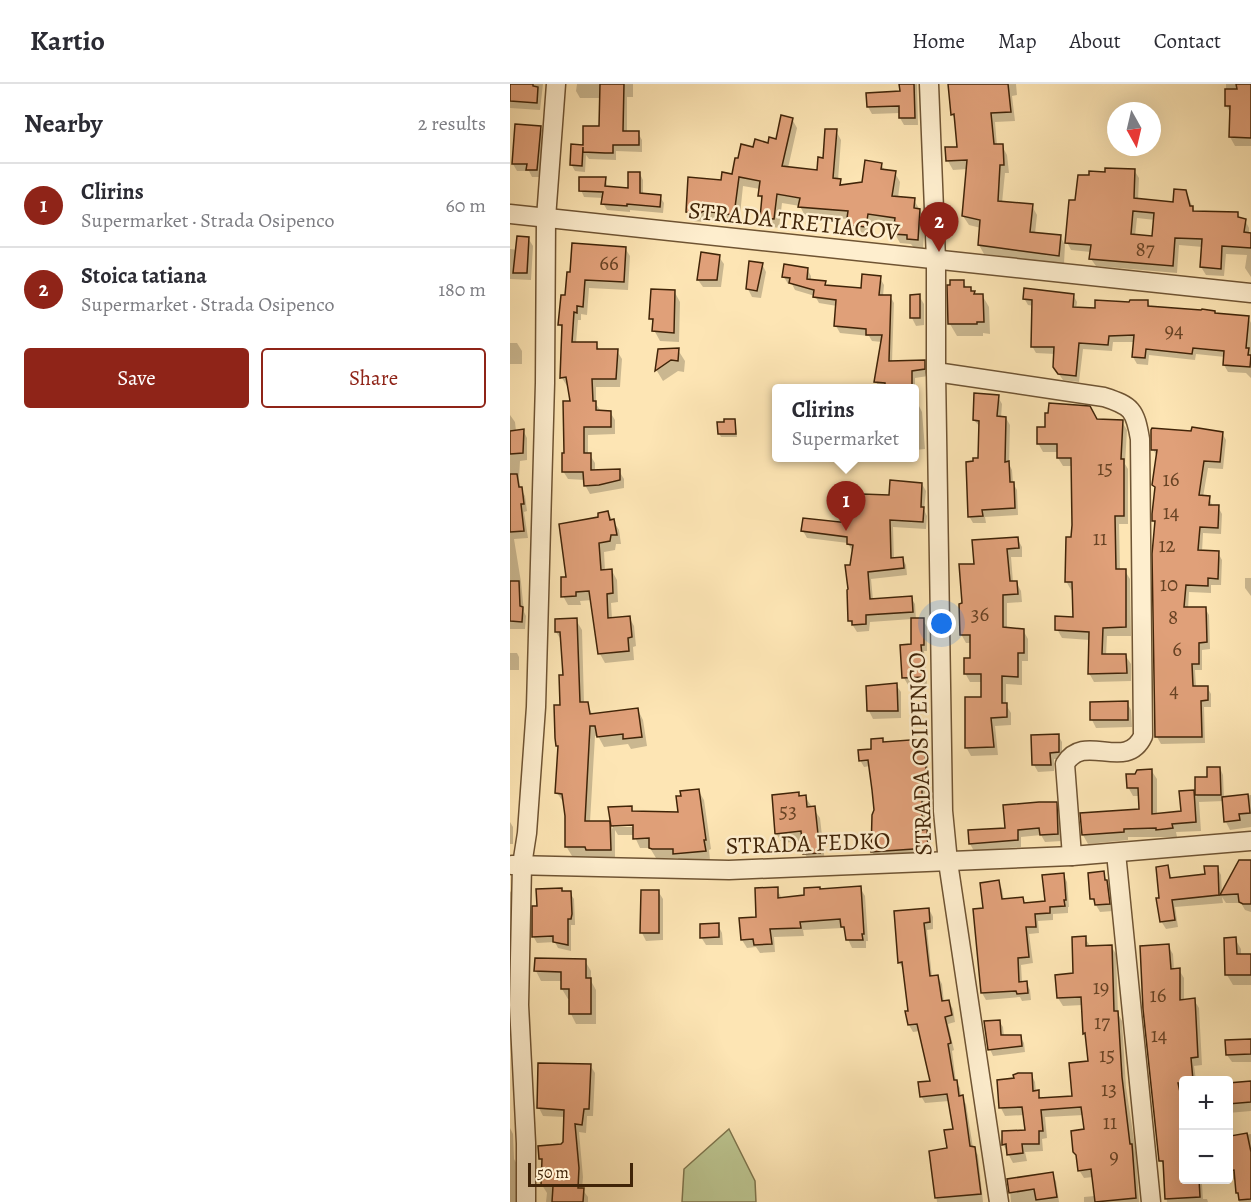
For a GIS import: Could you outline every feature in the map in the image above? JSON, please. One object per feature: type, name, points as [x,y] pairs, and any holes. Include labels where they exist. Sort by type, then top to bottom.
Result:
[{"type":"street","points":[[526,1202],[516,865],[527,833],[537,696],[545,383],[546,218],[556,84]]},
{"type":"street","name":"STRADA OSIPENCO","points":[[929,84],[936,260],[943,812],[948,862],[999,1202]]},
{"type":"street","name":"STRADA TRETIACOV","points":[[510,214],[1251,293]]},
{"type":"street","points":[[936,372],[1104,397],[1122,403],[1132,410],[1137,421],[1140,439],[1143,736],[1140,744],[1126,752],[1086,750],[1069,756],[1065,764],[1072,856]]},
{"type":"street","name":"STRADA FEDKO","points":[[516,865],[729,870],[1072,856],[1251,841]]},
{"type":"street","points":[[1116,853],[1151,1202]]},
{"type":"green space","points":[[729,1129],[755,1181],[756,1202],[682,1202],[684,1169]]},
{"type":"building","points":[[510,84],[533,84],[538,87],[537,103],[510,101]]},
{"type":"building","points":[[600,84],[624,84],[623,131],[639,131],[639,145],[613,145],[613,153],[583,152],[583,147],[582,166],[570,165],[571,144],[583,145],[583,126],[599,126]]},
{"type":"building","points":[[899,84],[914,84],[915,118],[899,118],[899,106],[867,107],[866,93],[900,91]]},
{"type":"building","points":[[948,84],[1008,84],[1011,112],[991,113],[994,144],[1003,144],[1004,165],[1000,165],[998,201],[1033,204],[1030,232],[1061,235],[1059,256],[978,245],[980,220],[962,216],[967,160],[946,161],[945,147],[957,147]]},
{"type":"building","points":[[1236,84],[1251,84],[1251,138],[1229,137],[1230,106],[1225,106],[1225,89],[1237,89]]},
{"type":"building","points":[[781,115],[793,118],[782,166],[817,170],[818,157],[823,158],[825,129],[837,129],[833,178],[841,179],[840,185],[862,182],[865,160],[882,163],[881,169],[896,171],[892,196],[915,198],[914,208],[920,209],[918,240],[907,239],[907,235],[893,234],[895,218],[868,214],[866,227],[846,225],[848,211],[798,207],[800,198],[777,194],[774,219],[760,218],[762,196],[758,196],[760,181],[739,177],[734,215],[703,211],[701,213],[686,212],[688,177],[721,180],[722,172],[732,174],[741,144],[753,147],[755,139],[768,143],[769,137],[776,139]]},
{"type":"building","points":[[515,124],[541,126],[537,170],[526,170],[527,164],[512,164]]},
{"type":"building","points":[[1105,168],[1135,169],[1134,198],[1173,202],[1174,189],[1186,190],[1193,211],[1238,212],[1238,217],[1246,219],[1244,232],[1251,233],[1251,248],[1222,246],[1221,269],[1200,267],[1202,239],[1175,238],[1173,266],[1089,259],[1091,245],[1065,243],[1069,200],[1075,200],[1078,175],[1089,175],[1089,171],[1105,172]],"holes":[[[1133,211],[1154,213],[1152,236],[1131,234]]]},
{"type":"building","points":[[628,172],[640,172],[640,193],[661,195],[660,207],[601,204],[603,192],[579,191],[579,177],[606,177],[605,186],[628,188]]},
{"type":"building","points":[[517,236],[529,237],[527,273],[513,273]]},
{"type":"building","points":[[572,243],[626,247],[624,282],[585,280],[583,307],[577,306],[577,313],[574,312],[572,342],[597,342],[597,349],[618,349],[616,379],[592,379],[593,401],[596,401],[596,410],[611,411],[611,427],[584,427],[584,453],[591,453],[591,470],[620,469],[620,480],[599,485],[584,486],[583,472],[562,472],[563,401],[570,401],[566,377],[560,378],[562,325],[558,325],[561,295],[565,295],[567,272],[570,272]]},
{"type":"building","points":[[701,252],[720,255],[717,280],[697,280]]},
{"type":"building","points":[[749,261],[763,263],[757,291],[746,289]]},
{"type":"building","points":[[784,264],[808,268],[807,279],[826,281],[825,285],[861,288],[862,274],[881,276],[879,295],[891,295],[889,361],[925,360],[925,369],[912,371],[912,384],[874,382],[882,335],[866,335],[866,329],[834,326],[836,300],[813,297],[814,290],[789,283],[790,278],[782,277]]},
{"type":"building","points":[[950,280],[964,280],[964,287],[971,287],[971,291],[975,291],[974,294],[983,294],[984,322],[948,324],[947,285],[950,285]]},
{"type":"building","points":[[1024,288],[1074,294],[1073,307],[1095,308],[1095,300],[1129,302],[1130,300],[1148,300],[1148,306],[1202,309],[1215,311],[1215,313],[1249,316],[1246,348],[1249,348],[1248,355],[1251,355],[1250,367],[1223,365],[1224,351],[1193,348],[1192,354],[1146,349],[1145,358],[1132,357],[1134,335],[1109,336],[1108,345],[1079,343],[1076,376],[1058,374],[1053,367],[1054,347],[1031,347],[1032,300],[1023,299]]},
{"type":"building","points":[[651,289],[675,290],[674,333],[652,331],[653,319],[649,319]]},
{"type":"building","points":[[920,294],[920,318],[910,318],[910,295]]},
{"type":"building","points":[[679,348],[678,361],[671,360],[655,371],[658,349]]},
{"type":"building","points":[[974,393],[999,395],[997,416],[1006,417],[1005,462],[1009,461],[1010,482],[1014,482],[1015,508],[982,510],[983,516],[968,517],[966,462],[978,458],[979,421],[973,420]]},
{"type":"building","points":[[1049,403],[1090,406],[1097,419],[1123,420],[1121,459],[1124,459],[1124,516],[1115,516],[1116,569],[1126,569],[1126,627],[1103,628],[1102,654],[1126,654],[1127,673],[1088,674],[1089,632],[1055,630],[1055,616],[1073,617],[1072,582],[1065,582],[1066,537],[1071,537],[1072,525],[1071,458],[1057,458],[1057,444],[1037,444],[1037,427],[1045,427],[1045,413],[1048,413]]},
{"type":"building","points":[[724,419],[735,419],[736,434],[718,434],[717,422],[724,422]]},
{"type":"building","points":[[1192,427],[1223,432],[1220,462],[1204,461],[1199,495],[1210,496],[1209,505],[1219,505],[1218,528],[1200,527],[1198,550],[1219,551],[1218,579],[1208,578],[1208,586],[1186,585],[1184,607],[1206,607],[1207,642],[1199,643],[1199,664],[1192,664],[1193,686],[1208,686],[1208,700],[1201,701],[1202,737],[1155,737],[1152,554],[1155,521],[1152,521],[1152,514],[1155,487],[1152,485],[1157,450],[1151,450],[1151,430],[1152,428],[1191,431]]},
{"type":"building","points":[[524,429],[523,453],[510,454],[510,431]]},
{"type":"building","points":[[510,474],[517,474],[519,487],[522,487],[524,531],[510,532]]},
{"type":"building","points":[[890,480],[922,483],[923,522],[890,520],[891,558],[903,557],[904,568],[868,572],[870,599],[912,596],[913,612],[866,615],[866,624],[852,625],[852,621],[848,621],[845,565],[850,565],[853,545],[847,544],[847,537],[801,531],[803,518],[849,523],[851,506],[861,508],[862,494],[889,495]]},
{"type":"building","points":[[608,511],[610,520],[614,519],[617,535],[611,535],[610,541],[599,543],[601,570],[612,569],[613,593],[607,594],[608,618],[630,616],[632,637],[628,638],[629,651],[598,654],[589,591],[576,592],[576,596],[561,597],[561,577],[566,577],[559,524],[598,517],[598,513]]},
{"type":"building","points":[[1018,537],[1019,548],[1007,549],[1010,581],[1017,581],[1018,594],[1003,595],[1003,627],[1024,629],[1024,653],[1018,653],[1018,677],[1002,676],[1002,703],[1007,703],[1007,717],[991,718],[994,747],[965,748],[965,697],[981,697],[981,674],[964,674],[964,658],[970,658],[970,635],[960,635],[959,604],[962,603],[959,564],[974,564],[972,540]]},
{"type":"building","points":[[510,581],[519,581],[520,606],[523,607],[522,622],[510,621]]},
{"type":"building","points":[[577,618],[580,702],[588,702],[590,714],[638,708],[642,737],[623,739],[623,734],[597,737],[595,726],[590,726],[585,821],[610,821],[611,850],[565,847],[562,794],[555,793],[558,746],[556,746],[555,738],[554,705],[560,705],[559,675],[563,675],[560,632],[555,632],[555,619]]},
{"type":"building","points":[[911,618],[924,618],[924,645],[921,645],[924,677],[902,678],[900,645],[911,644]]},
{"type":"building","points":[[897,683],[898,711],[867,711],[866,686]]},
{"type":"building","points":[[1128,701],[1128,720],[1090,720],[1090,702]]},
{"type":"building","points":[[1059,734],[1059,752],[1050,753],[1051,765],[1032,765],[1031,735]]},
{"type":"building","points":[[883,738],[883,742],[924,739],[927,782],[922,783],[922,830],[927,829],[928,848],[871,852],[874,810],[872,790],[868,760],[859,761],[858,750],[871,749],[871,739]]},
{"type":"building","points":[[1207,767],[1220,767],[1221,795],[1195,795],[1195,777],[1207,777]]},
{"type":"building","points":[[1152,769],[1152,814],[1181,811],[1179,791],[1194,790],[1196,822],[1172,824],[1173,828],[1156,830],[1156,828],[1124,829],[1124,832],[1082,835],[1080,813],[1139,809],[1138,788],[1127,788],[1126,774],[1135,774],[1137,770]]},
{"type":"building","points":[[699,789],[706,851],[673,854],[673,849],[652,849],[649,848],[649,838],[633,839],[633,825],[611,826],[608,807],[632,806],[632,811],[678,812],[676,796],[681,796],[680,791]]},
{"type":"building","points":[[799,792],[799,796],[806,795],[807,807],[815,806],[820,853],[803,854],[801,831],[775,834],[772,795]]},
{"type":"building","points":[[1248,794],[1250,813],[1239,814],[1240,820],[1224,822],[1222,797]]},
{"type":"building","points":[[1057,802],[1058,834],[1040,835],[1039,828],[1018,830],[1018,840],[969,844],[968,830],[1005,828],[1003,805]]},
{"type":"building","points":[[1239,860],[1251,860],[1251,904],[1239,902],[1238,894],[1220,895]]},
{"type":"building","points":[[1168,865],[1170,878],[1205,874],[1204,866],[1218,866],[1219,895],[1172,900],[1175,920],[1160,922],[1156,898],[1159,898],[1156,867]]},
{"type":"building","points":[[1104,871],[1110,904],[1095,905],[1094,899],[1090,899],[1088,873]]},
{"type":"building","points":[[1064,873],[1065,906],[1050,907],[1050,913],[1035,914],[1036,927],[1026,927],[1029,957],[1018,958],[1019,982],[1027,981],[1028,993],[1017,994],[1016,991],[981,993],[973,909],[983,908],[980,883],[999,880],[1002,899],[1023,897],[1024,903],[1045,901],[1042,875]]},
{"type":"building","points":[[861,886],[863,940],[846,940],[840,919],[800,922],[801,928],[770,929],[772,944],[754,945],[753,939],[741,940],[739,918],[756,917],[755,888],[778,887],[778,898],[804,895],[804,888]]},
{"type":"building","points":[[562,888],[562,891],[571,891],[572,914],[571,919],[568,919],[568,945],[553,942],[553,936],[532,937],[532,906],[537,906],[536,889]]},
{"type":"building","points":[[641,890],[659,890],[659,933],[640,933]]},
{"type":"building","points":[[929,908],[930,922],[924,923],[930,976],[938,975],[942,1001],[949,1000],[952,1015],[945,1017],[951,1043],[948,1044],[954,1080],[957,1080],[959,1096],[963,1095],[970,1146],[975,1147],[981,1194],[935,1198],[929,1151],[947,1148],[944,1130],[953,1129],[947,1094],[920,1097],[918,1082],[930,1081],[917,1024],[908,1025],[905,1011],[908,1011],[902,962],[898,963],[894,911]]},
{"type":"building","points":[[719,923],[719,937],[700,938],[700,924]]},
{"type":"building","points":[[1086,936],[1086,946],[1112,945],[1114,1011],[1118,1011],[1122,1077],[1130,1144],[1132,1144],[1136,1198],[1095,1202],[1091,1169],[1078,1171],[1076,1155],[1073,1152],[1071,1131],[1084,1129],[1081,1107],[1041,1110],[1043,1131],[1039,1131],[1039,1144],[1022,1144],[1023,1153],[1007,1155],[1006,1144],[1002,1145],[1002,1131],[1025,1130],[1022,1107],[999,1108],[997,1080],[1014,1078],[1013,1075],[1018,1073],[1032,1073],[1033,1091],[1039,1090],[1039,1098],[1072,1096],[1069,1063],[1088,1061],[1085,1033],[1083,1034],[1081,997],[1057,998],[1055,975],[1073,973],[1072,937]]},
{"type":"building","points":[[1236,937],[1237,954],[1251,954],[1251,975],[1225,975],[1224,938]]},
{"type":"building","points":[[1169,944],[1171,969],[1180,968],[1180,1000],[1195,998],[1198,1057],[1191,1058],[1193,1076],[1179,1076],[1178,1083],[1179,1184],[1199,1184],[1200,1197],[1165,1199],[1163,1161],[1159,1161],[1143,1009],[1140,946]]},
{"type":"building","points":[[535,958],[586,959],[586,978],[591,978],[591,1014],[569,1014],[569,989],[561,989],[561,972],[534,971]]},
{"type":"building","points":[[1000,1020],[1001,1035],[1021,1035],[1022,1046],[988,1050],[984,1021]]},
{"type":"building","points":[[1251,1039],[1251,1054],[1226,1055],[1225,1040]]},
{"type":"building","points":[[538,1063],[591,1064],[589,1109],[584,1109],[582,1125],[575,1124],[579,1168],[578,1188],[584,1188],[583,1202],[552,1202],[553,1186],[541,1185],[542,1159],[539,1159],[538,1146],[563,1142],[564,1110],[537,1108]]},
{"type":"building","points":[[1251,1081],[1251,1102],[1233,1104],[1233,1083]]},
{"type":"building","points":[[1247,1133],[1251,1152],[1251,1199],[1239,1200],[1238,1193],[1236,1193],[1233,1170],[1233,1135]]},
{"type":"building","points":[[1053,1172],[1057,1197],[1036,1200],[1034,1189],[1009,1193],[1007,1179]]},
{"type":"place","name":"Stoica tatiana","points":[[939,252]]},
{"type":"place","name":"Clirins","points":[[846,531]]}]
